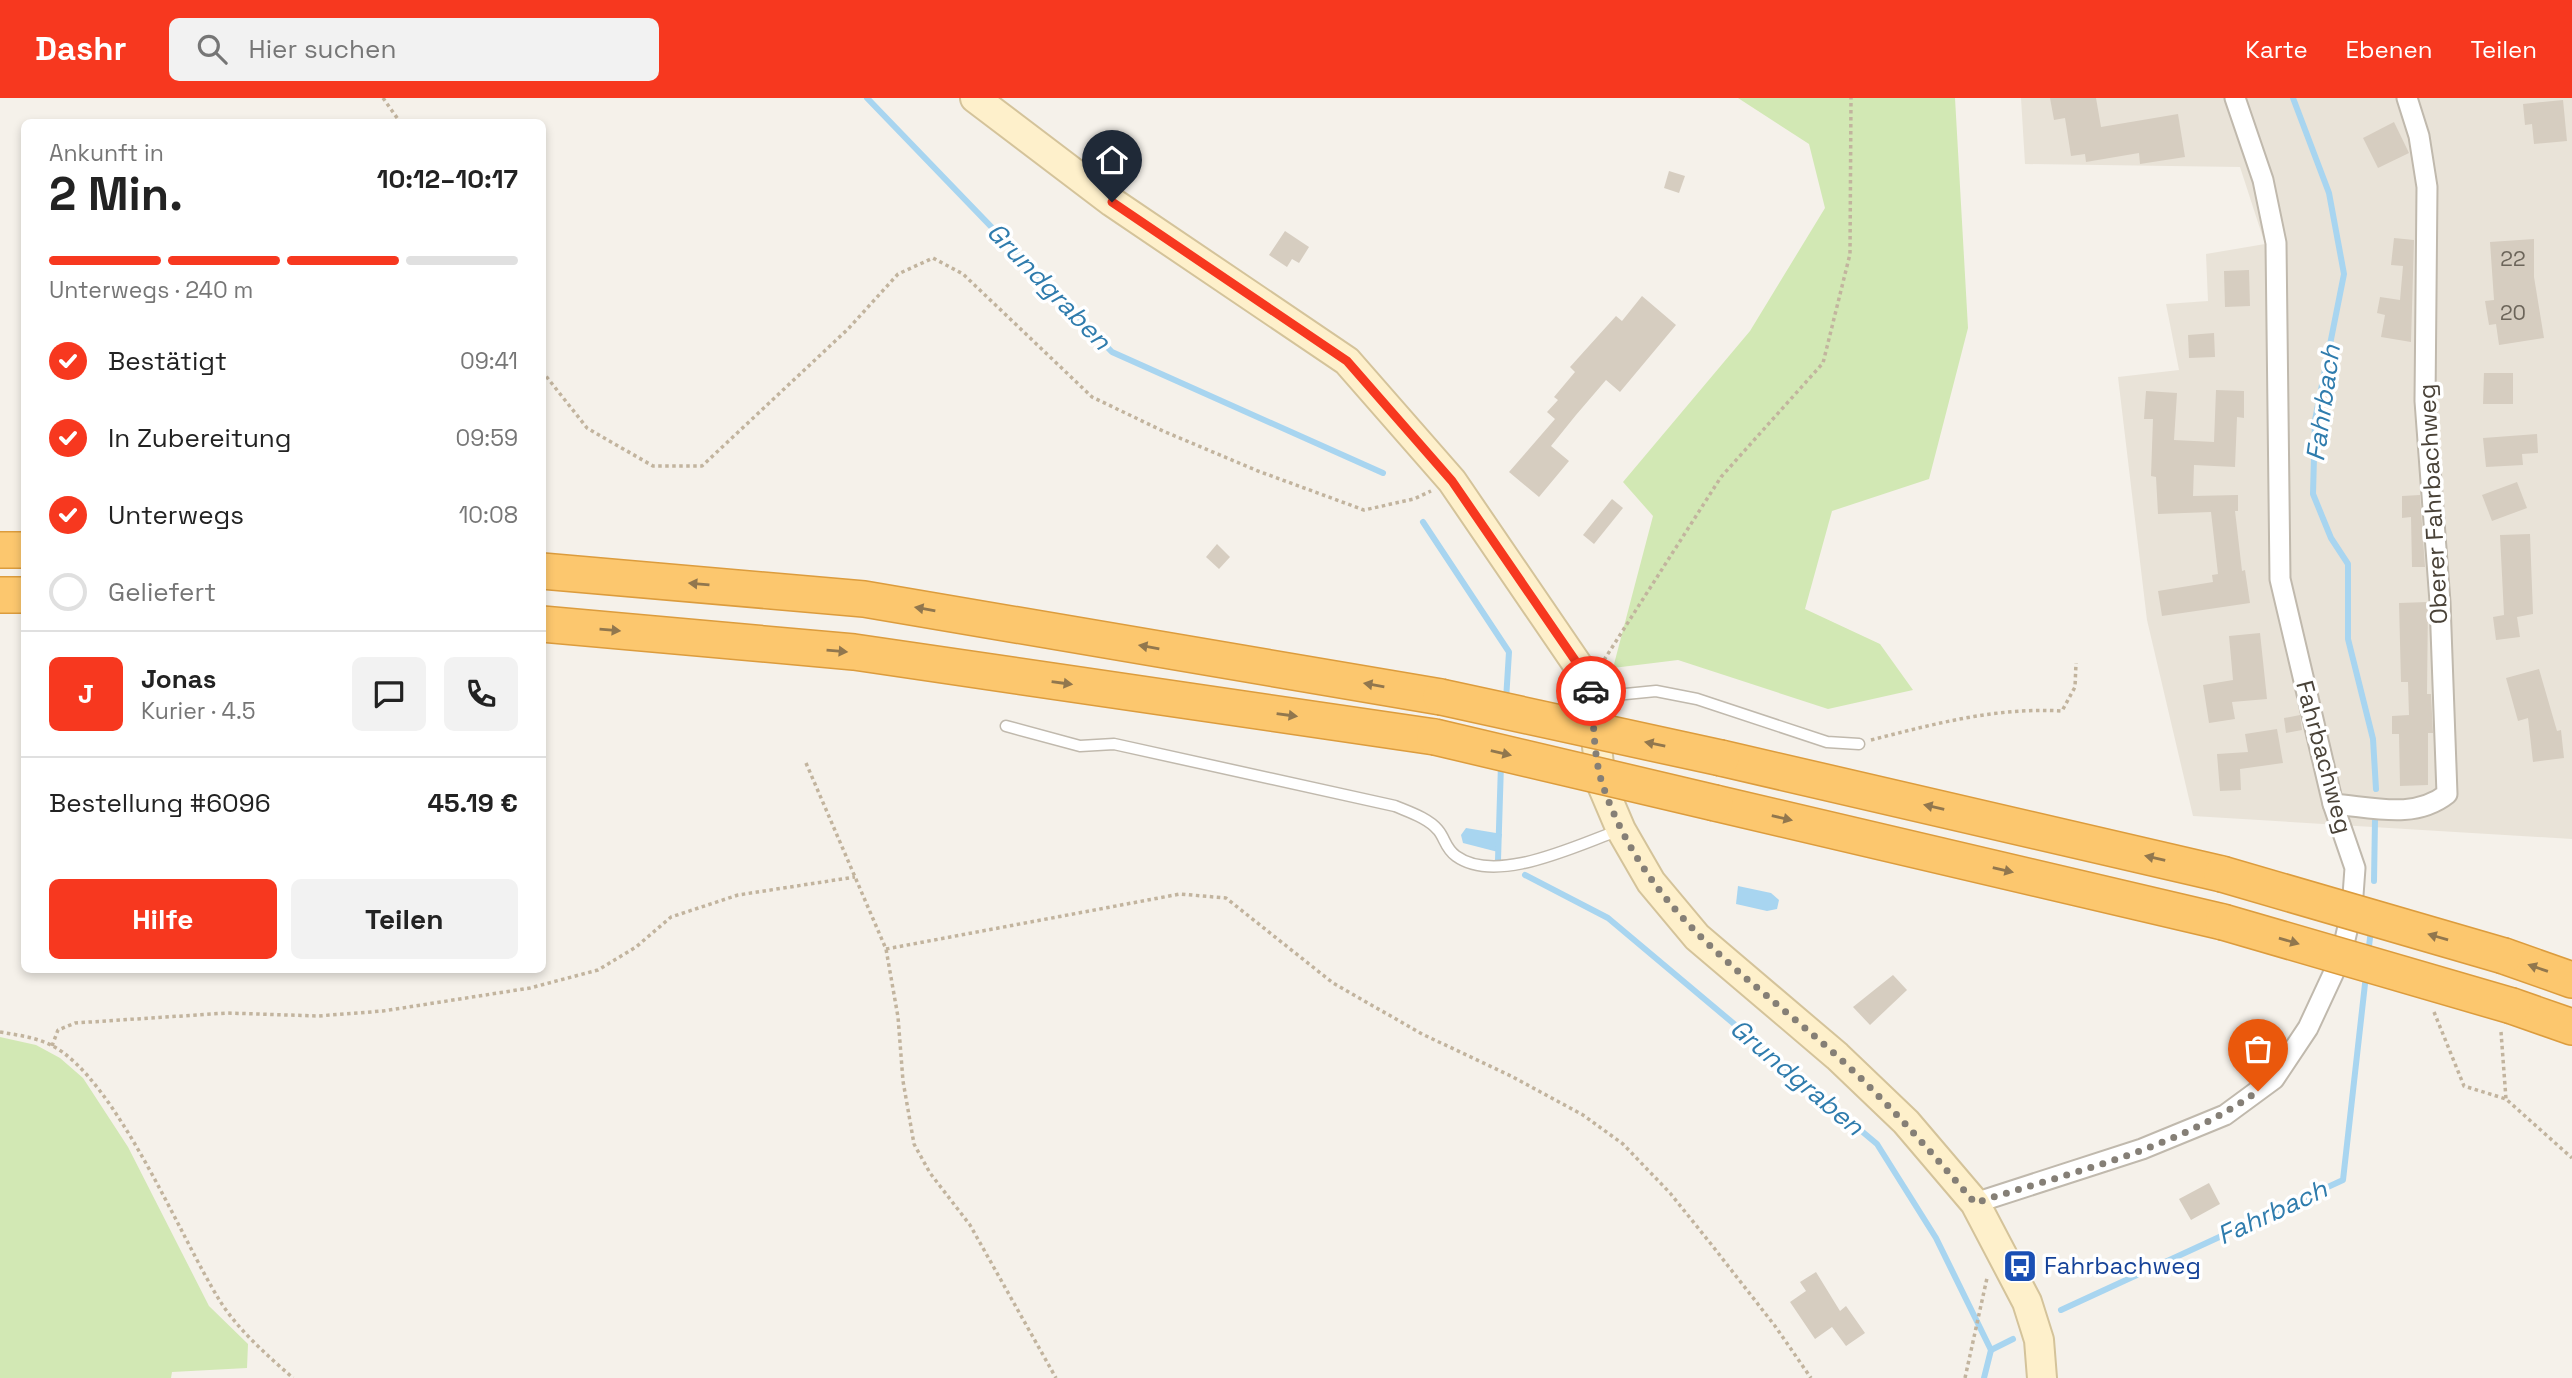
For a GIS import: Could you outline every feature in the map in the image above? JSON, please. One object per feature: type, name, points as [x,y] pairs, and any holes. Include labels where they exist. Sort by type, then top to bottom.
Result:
[{"type":"highway","points":[[0,551],[21,550]]},
{"type":"highway","points":[[546,571],[864,599],[1441,697],[1721,758],[2222,874],[2504,956],[2572,980]]},
{"type":"highway","points":[[0,595],[21,595]]},
{"type":"highway","points":[[546,624],[854,652],[1435,737],[2223,922],[2512,1006],[2572,1027]]},
{"type":"street","points":[[975,98],[1112,202],[1347,361],[1452,481],[1590,690],[1601,783],[1621,830],[1651,882],[1698,937],[1838,1056],[1906,1122],[1975,1203],[2027,1302],[2039,1340],[2042,1378]]},
{"type":"street","name":"Fahrbachweg","points":[[1975,1203],[2154,1144],[2225,1115],[2274,1079],[2308,1028],[2336,969],[2352,909],[2355,868],[2333,804],[2280,579],[2276,243],[2263,180],[2235,98]]},
{"type":"street","name":"Oberer Fahrbachweg","points":[[2333,804],[2411,811],[2433,805],[2447,794],[2440,602],[2424,401],[2427,187],[2419,136],[2407,98]]},
{"type":"lane","points":[[1590,690],[1656,691],[1697,699],[1827,742],[1859,744]]},
{"type":"lane","points":[[1006,726],[1080,746],[1114,744],[1395,806],[1439,830],[1444,845],[1455,855],[1483,867],[1500,867],[1534,860],[1621,830]]},
{"type":"path","points":[[383,98],[398,119]]},
{"type":"path","points":[[1590,690],[1721,477],[1823,363],[1850,254],[1852,98]]},
{"type":"path","points":[[546,376],[587,428],[653,466],[702,466],[848,329],[898,274],[933,258],[963,274],[1092,397],[1163,431],[1258,471],[1364,510],[1414,499],[1452,481]]},
{"type":"path","points":[[1859,744],[1956,718],[2031,709],[2062,711],[2075,687],[2076,663]]},
{"type":"path","points":[[806,764],[886,949],[898,1017],[903,1081],[914,1144],[930,1173],[970,1225],[1056,1378]]},
{"type":"path","points":[[52,1046],[58,1030],[75,1023],[227,1013],[318,1016],[383,1011],[530,988],[598,970],[636,947],[671,917],[738,895],[855,877]]},
{"type":"path","points":[[886,949],[1180,894],[1226,898],[1333,983],[1422,1034],[1511,1076],[1583,1115],[1623,1144],[1670,1193],[1711,1244],[1775,1326],[1811,1378]]},
{"type":"path","points":[[0,1031],[30,1037],[52,1046],[76,1063],[103,1097],[143,1160],[221,1303],[266,1354],[293,1378]]},
{"type":"path","points":[[2506,1099],[2572,1158]]},
{"type":"path","points":[[1965,1378],[1978,1319]]},
{"type":"shaded area","points":[[2021,98],[2572,98],[2572,839],[2193,816],[2147,620],[2118,377],[2179,370],[2166,304],[2208,301],[2206,254],[2265,244],[2240,167],[2025,164]]},
{"type":"green space","points":[[1738,98],[1955,98],[1968,328],[1929,479],[1832,511],[1805,609],[1880,644],[1913,690],[1828,709],[1678,660],[1613,668],[1653,516],[1623,482],[1750,331],[1825,208],[1809,144]]},
{"type":"green space","points":[[0,1037],[36,1045],[60,1058],[83,1078],[128,1147],[209,1306],[248,1344],[247,1368],[172,1372],[171,1378],[0,1378]]},
{"type":"water","points":[[1466,828],[1502,834],[1498,852],[1463,843],[1461,835]]},
{"type":"water","points":[[1738,886],[1771,893],[1779,900],[1777,909],[1767,911],[1736,904]]},
{"type":"building","points":[[2050,98],[2096,98],[2101,127],[2178,114],[2185,157],[2140,164],[2139,153],[2086,162],[2085,154],[2071,156],[2065,118],[2054,120]]},
{"type":"building","points":[[2563,100],[2567,141],[2534,144],[2532,124],[2525,125],[2523,104]]},
{"type":"building","points":[[2394,122],[2409,153],[2378,168],[2363,138]]},
{"type":"building","points":[[1669,171],[1685,176],[1679,193],[1664,188]]},
{"type":"building","points":[[1285,231],[1309,247],[1299,263],[1292,259],[1287,267],[1269,255]]},
{"type":"building","points":[[2394,238],[2414,240],[2411,342],[2381,337],[2385,315],[2377,313],[2380,297],[2400,300],[2403,266],[2391,265]]},
{"type":"building","points":[[2534,239],[2534,277],[2544,338],[2499,345],[2496,324],[2489,325],[2485,301],[2494,300],[2490,242]]},
{"type":"building","points":[[2249,270],[2250,306],[2225,307],[2224,271]]},
{"type":"building","points":[[1642,296],[1676,325],[1620,392],[1606,380],[1551,446],[1569,461],[1539,497],[1509,472],[1555,419],[1547,412],[1558,400],[1554,397],[1575,372],[1570,367],[1616,316],[1622,321]]},
{"type":"building","points":[[2214,333],[2215,357],[2189,358],[2188,335]]},
{"type":"building","points":[[2484,373],[2513,373],[2513,404],[2483,404]]},
{"type":"building","points":[[2216,390],[2244,391],[2244,418],[2237,417],[2235,467],[2194,465],[2193,496],[2238,495],[2238,511],[2235,511],[2242,571],[2245,570],[2250,603],[2162,616],[2158,591],[2213,582],[2212,575],[2218,574],[2211,512],[2158,514],[2156,477],[2151,476],[2153,419],[2144,419],[2146,391],[2177,393],[2174,440],[2214,442]]},
{"type":"building","points":[[2537,434],[2538,453],[2522,454],[2523,465],[2486,467],[2483,438]]},
{"type":"building","points":[[2517,482],[2527,508],[2492,521],[2482,495]]},
{"type":"building","points":[[2420,495],[2425,567],[2412,567],[2411,517],[2402,518],[2402,496]]},
{"type":"building","points":[[1612,499],[1623,508],[1594,544],[1583,535]]},
{"type":"building","points":[[2530,534],[2533,614],[2517,617],[2520,637],[2496,640],[2493,617],[2504,615],[2500,535]]},
{"type":"building","points":[[1217,544],[1230,557],[1219,569],[1206,557]]},
{"type":"building","points":[[2428,602],[2427,694],[2431,694],[2433,733],[2428,733],[2428,785],[2400,786],[2399,734],[2392,734],[2392,716],[2409,715],[2408,682],[2401,682],[2399,603]]},
{"type":"building","points":[[2260,633],[2267,699],[2232,702],[2235,719],[2209,723],[2203,685],[2233,680],[2229,636]]},
{"type":"building","points":[[2539,669],[2557,731],[2561,730],[2564,758],[2533,762],[2528,718],[2518,721],[2506,678]]},
{"type":"building","points":[[2300,715],[2302,730],[2286,733],[2284,718]]},
{"type":"building","points":[[2277,729],[2283,763],[2240,769],[2241,790],[2220,791],[2217,754],[2248,752],[2245,734]]},
{"type":"building","points":[[1893,975],[1907,990],[1870,1025],[1853,1007]]},
{"type":"building","points":[[2209,1183],[2220,1204],[2191,1220],[2179,1199]]},
{"type":"building","points":[[1816,1272],[1840,1311],[1846,1306],[1865,1333],[1846,1346],[1832,1327],[1815,1339],[1790,1302],[1806,1291],[1800,1282]]},
{"type":"waterway","name":"Grundgraben","points":[[867,98],[1112,352],[1383,473]]},
{"type":"waterway","name":"Fahrbach","points":[[2293,98],[2329,193],[2344,274],[2315,420],[2313,494],[2331,538],[2348,564],[2348,639],[2373,739],[2376,789]]},
{"type":"waterway","name":"Grundgraben","points":[[1423,522],[1509,652],[1506,700]]},
{"type":"waterway","name":"Grundgraben","points":[[1498,860],[1501,764]]},
{"type":"waterway","name":"Fahrbach","points":[[2374,881],[2375,820]]},
{"type":"waterway","name":"Grundgraben","points":[[1525,875],[1608,918],[1877,1144],[1936,1238],[1991,1350]]},
{"type":"waterway","name":"Fahrbach","points":[[2368,954],[2371,930]]},
{"type":"waterway","name":"Fahrbach","points":[[2061,1310],[2343,1180],[2366,975]]},
{"type":"waterway","name":"Fahrbach","points":[[1991,1350],[2013,1339]]},
{"type":"waterway","points":[[1984,1378],[1991,1350]]},
{"type":"way so far","points":[[1591,691],[1601,783],[1621,830],[1651,882],[1698,937],[1838,1056],[1906,1122],[1975,1203],[2142,1149],[2225,1115],[2258,1091]]},
{"type":"place","name":"Fahrbachweg","points":[[2020,1266]]},
{"type":"route","points":[[1112,202],[1347,361],[1452,481],[1590,682],[1591,691]]}]
